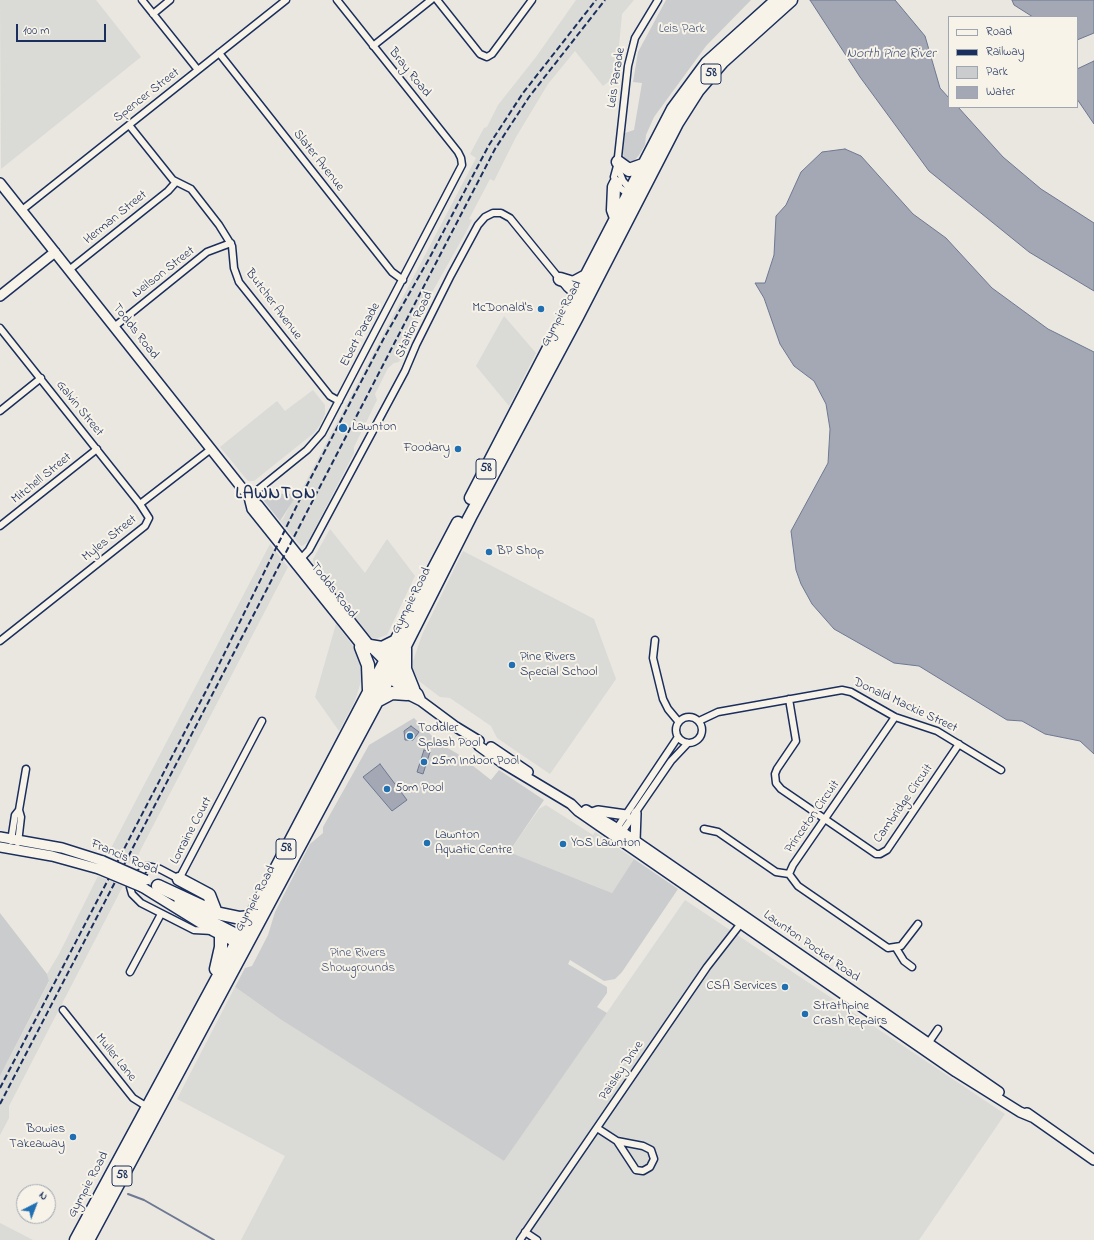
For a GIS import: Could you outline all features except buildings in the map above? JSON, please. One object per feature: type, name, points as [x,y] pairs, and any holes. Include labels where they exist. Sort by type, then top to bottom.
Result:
[{"type":"highway","name":"Gympie Road","points":[[581,298],[586,276],[616,218],[634,195],[643,165],[673,109],[697,75],[725,45],[777,0]]},
{"type":"highway","name":"Gympie Road","points":[[76,1240],[151,1109],[243,942],[634,195],[677,122],[702,85],[729,55],[791,0]]},
{"type":"highway","points":[[618,164],[629,170],[643,165]]},
{"type":"highway","points":[[616,183],[613,210],[616,218]]},
{"type":"highway","points":[[560,279],[573,283],[586,276]]},
{"type":"highway","points":[[400,643],[410,692],[373,696],[365,646],[382,648],[400,643]]},
{"type":"highway","name":"Gympie Road","points":[[88,1240],[213,985],[243,942],[250,918],[373,696]]},
{"type":"highway","points":[[179,879],[209,895],[216,913]]},
{"type":"highway","points":[[158,886],[216,913],[240,918],[250,918]]},
{"type":"highway","points":[[213,985],[212,978],[218,964],[222,947],[217,932]]},
{"type":"main road","name":"Todds Road","points":[[0,183],[249,497],[252,509],[298,562],[365,646],[387,669]]},
{"type":"main road","points":[[0,296],[55,252]]},
{"type":"main road","name":"Lawnton Pocket Road","points":[[387,669],[410,692],[474,739],[479,746],[510,767],[556,793],[578,810],[618,834],[926,1047],[974,1084],[1020,1112],[1032,1117],[1094,1160]]},
{"type":"main road","name":"Lawnton Pocket Road","points":[[571,804],[592,813],[618,834],[635,841],[743,920]]},
{"type":"main road","points":[[592,813],[598,811],[626,815]]},
{"type":"main road","points":[[635,841],[636,813]]},
{"type":"main road","name":"Francis Road","points":[[0,838],[15,839],[62,848],[144,883],[158,886],[243,942]]},
{"type":"main road","name":"Francis Road","points":[[0,847],[101,865]]},
{"type":"main road","name":"Francis Road","points":[[144,883],[217,932],[243,942]]},
{"type":"street","points":[[142,0],[198,70]]},
{"type":"street","points":[[153,14],[170,0]]},
{"type":"street","name":"Spencer Street","points":[[22,210],[286,0]]},
{"type":"street","name":"Bray Road","points":[[337,0],[458,152],[462,160]]},
{"type":"street","points":[[374,46],[431,0]]},
{"type":"street","points":[[437,0],[480,54],[487,57],[492,54],[532,0]]},
{"type":"street","name":"Leis Parade","points":[[616,183],[615,171],[618,164],[627,76],[631,52],[640,28],[658,0]]},
{"type":"street","name":"Slater Avenue","points":[[219,53],[392,272],[403,280]]},
{"type":"street","name":"Butcher Avenue","points":[[129,125],[176,182],[194,191],[223,229],[231,243],[235,274],[240,284],[330,396],[339,401]]},
{"type":"street","name":"Ebert Parade","points":[[249,497],[312,445],[322,433],[458,174],[462,160]]},
{"type":"street","points":[[618,164],[623,181],[634,195]]},
{"type":"street","name":"Herman Street","points":[[69,270],[168,191],[176,182]]},
{"type":"street","points":[[616,183],[634,195]]},
{"type":"street","name":"Station Road","points":[[298,562],[309,550],[380,415],[398,385],[451,275],[482,221],[488,214],[501,213],[510,218],[560,279],[581,298]]},
{"type":"street","name":"Neilson Street","points":[[114,327],[207,252],[231,243]]},
{"type":"street","name":"Galvin Street","points":[[0,328],[140,504]]},
{"type":"street","points":[[0,411],[41,378]]},
{"type":"street","name":"Mitchell Street","points":[[0,526],[97,449]]},
{"type":"street","name":"Myles Street","points":[[0,641],[145,526],[149,518],[140,504],[211,449]]},
{"type":"street","points":[[655,640],[653,658],[663,699],[668,709],[678,721]]},
{"type":"street","name":"Donald Mackie Street","points":[[699,722],[718,712],[842,690],[851,692],[895,717],[937,731],[1002,770]]},
{"type":"street","name":"Cambridge Circuit","points":[[789,699],[796,741],[777,769],[775,774],[776,783],[781,789],[872,853],[883,853],[959,744]]},
{"type":"street","points":[[618,834],[636,813],[671,761],[688,743],[699,738],[702,730],[699,722],[694,717],[687,716],[678,721],[675,727],[678,738],[688,743]]},
{"type":"street","name":"Princeton Circuit","points":[[895,717],[793,865],[789,874],[798,886],[884,946],[896,948]]},
{"type":"street","name":"Lorraine Court","points":[[217,932],[194,930],[161,914],[137,901],[132,894],[130,886],[136,877],[147,866],[160,869],[179,879],[262,721]]},
{"type":"street","points":[[618,834],[626,815],[678,738]]},
{"type":"street","points":[[13,850],[15,839],[15,816],[19,810],[26,769]]},
{"type":"street","points":[[704,829],[718,832],[776,872],[789,874]]},
{"type":"street","points":[[130,972],[161,914]]},
{"type":"street","name":"Paisley Drive","points":[[520,1240],[707,967],[743,920]]},
{"type":"street","points":[[912,967],[901,958],[896,948],[904,943],[918,924]]},
{"type":"street","name":"Muller Lane","points":[[62,1010],[133,1098],[151,1109]]},
{"type":"street","points":[[926,1047],[938,1029]]},
{"type":"street","points":[[597,1128],[617,1141],[643,1146],[651,1150],[654,1160],[650,1167],[643,1172],[636,1170],[617,1141]]},
{"type":"street","points":[[525,1232],[537,1240]]},
{"type":"shaded area","points":[[0,0],[96,0],[141,57],[1,169]]},
{"type":"shaded area","points":[[576,0],[634,0],[622,14],[616,76],[603,86],[575,51],[548,84],[516,137],[494,181],[490,179],[469,219],[472,220],[466,232],[408,335],[410,337],[399,362],[394,363],[388,368],[375,394],[377,400],[354,447],[354,453],[308,542],[302,546],[300,545],[280,521],[283,519],[294,497],[302,489],[476,158],[470,154],[484,128],[487,127],[498,105],[536,57]]},
{"type":"shaded area","points":[[504,316],[536,353],[509,406],[476,366]]},
{"type":"shaded area","points":[[313,390],[325,405],[325,414],[320,425],[314,433],[254,481],[248,481],[220,447],[277,401],[285,411]]},
{"type":"shaded area","points":[[330,529],[365,573],[387,539],[415,576],[387,635],[375,639],[371,637],[314,565],[313,559]]},
{"type":"shaded area","points":[[270,544],[288,567],[134,865],[108,854]]},
{"type":"shaded area","name":"Pine Rivers Special School","points":[[463,551],[594,619],[616,679],[550,774],[497,738],[491,726],[450,698],[440,697],[419,681],[413,670],[413,661],[422,635]]},
{"type":"shaded area","points":[[336,624],[357,651],[362,678],[355,701],[339,731],[315,697]]},
{"type":"shaded area","name":"YOS Lawnton","points":[[546,805],[593,835],[595,832],[634,859],[612,893],[509,852],[539,809]]},
{"type":"shaded area","points":[[98,876],[123,886],[9,1106],[9,1118],[0,1135],[0,1076],[49,982],[47,974],[59,954]]},
{"type":"shaded area","points":[[685,900],[1005,1114],[919,1240],[241,1240],[285,1156],[177,1099],[235,987],[277,1017],[504,1161]]},
{"type":"shaded area","points":[[0,1223],[33,1240],[0,1240]]},
{"type":"green space","name":"Leis Park","points":[[666,0],[751,0],[706,46],[654,117],[646,135],[645,145],[639,155],[634,161],[625,161],[623,154],[625,133],[634,130],[642,83],[633,82],[638,52]]},
{"type":"green space","points":[[297,488],[300,490],[280,521],[264,501],[265,499],[273,492],[288,495]]},
{"type":"green space","name":"Pine Rivers Showgrounds","points":[[414,718],[439,743],[458,754],[491,780],[499,770],[544,800],[509,852],[612,893],[634,859],[678,889],[622,972],[615,979],[604,981],[570,960],[568,964],[607,987],[607,993],[597,1007],[607,1013],[504,1161],[280,1019],[235,987],[245,968],[252,966],[268,935],[275,912],[310,844],[323,833],[323,827],[369,745]]},
{"type":"green space","points":[[0,913],[47,974],[49,981],[0,1076]]},
{"type":"water","name":"North Pine River","points":[[810,0],[895,0],[925,36],[940,88],[948,97],[948,108],[959,108],[1003,157],[1041,189],[1094,223],[1094,291],[1029,252],[929,171],[860,77]]},
{"type":"water","points":[[1012,0],[1094,0],[1094,33],[1078,40],[1078,16],[1031,16],[1014,5]]},
{"type":"water","points":[[1094,61],[1094,124],[1078,100],[1078,69]]},
{"type":"water","points":[[845,149],[861,156],[913,214],[946,238],[992,288],[1048,329],[1094,352],[1094,754],[1080,741],[1045,734],[1022,721],[1007,720],[919,666],[894,663],[834,629],[812,604],[801,584],[796,570],[791,531],[828,463],[830,429],[826,404],[814,381],[794,366],[780,344],[764,298],[755,283],[765,283],[774,255],[776,216],[786,205],[801,172],[822,152]]},
{"type":"water","name":"Toddler Splash Pool","points":[[411,726],[419,732],[413,740],[405,740],[404,731]]},
{"type":"water","name":"25m Indoor Pool","points":[[424,750],[430,752],[423,774],[417,772]]},
{"type":"water","name":"50m Pool","points":[[380,764],[407,800],[392,811],[363,777]]},
{"type":"waterway","points":[[128,1194],[144,1200],[214,1240]]},
{"type":"railway","points":[[0,1088],[206,691],[306,487],[384,338],[430,257],[489,145],[523,93],[596,0]]},
{"type":"railway","points":[[0,1104],[495,149],[529,97],[605,0]]},
{"type":"place","name":"McDonald's","points":[[541,309]]},
{"type":"place","name":"Lawnton","points":[[343,428]]},
{"type":"place","name":"Foodary","points":[[458,449]]},
{"type":"place","name":"BP Shop","points":[[489,552]]},
{"type":"place","name":"Pine Rivers Special School","points":[[512,665]]},
{"type":"place","name":"Toddler Splash Pool","points":[[410,736]]},
{"type":"place","name":"25m Indoor Pool","points":[[424,762]]},
{"type":"place","name":"50m Pool","points":[[387,789]]},
{"type":"place","name":"Lawnton Aquatic Centre","points":[[427,843]]},
{"type":"place","name":"YOS Lawnton","points":[[563,844]]},
{"type":"place","name":"CSA Services","points":[[785,987]]},
{"type":"place","name":"Strathpine Crash Repairs","points":[[805,1014]]},
{"type":"place","name":"Bowies Takeaway","points":[[73,1137]]},
{"type":"district","name":"LAWNTON","points":[[276,495]]}]
